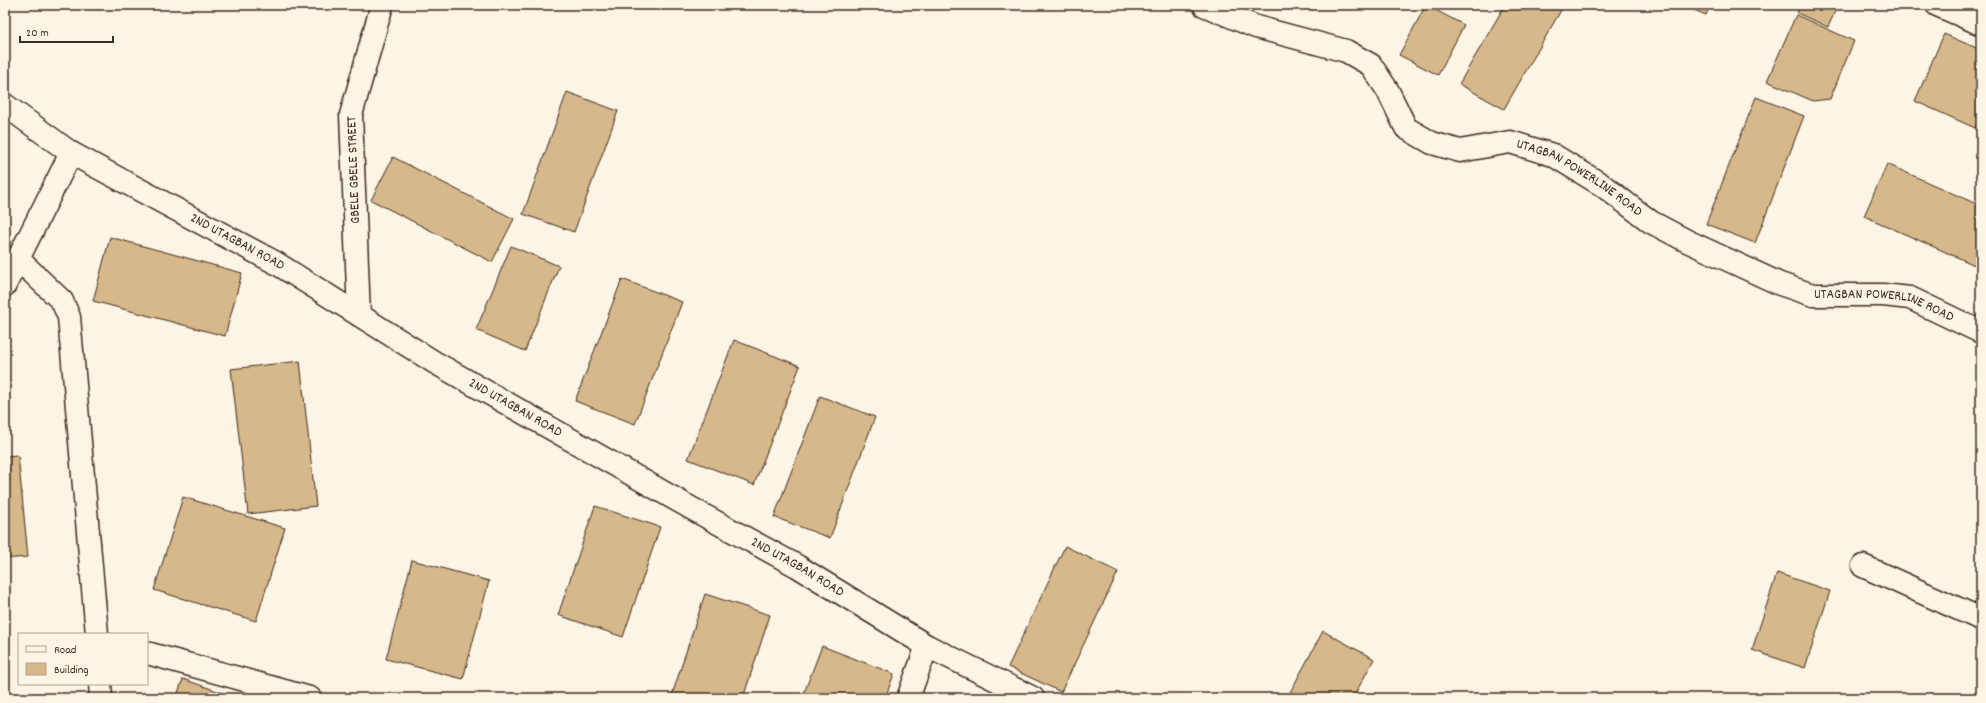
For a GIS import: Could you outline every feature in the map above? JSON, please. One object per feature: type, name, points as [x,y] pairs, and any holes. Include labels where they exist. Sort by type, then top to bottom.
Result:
[{"type":"street","name":"GBELE GBELE STREET","points":[[359,315],[351,115],[382,5]]},
{"type":"street","name":"UTAGBAN POWERLINE ROAD","points":[[1204,5],[1256,27],[1346,51],[1371,65],[1388,91],[1406,128],[1432,143],[1460,151],[1510,142],[1553,155],[1602,184],[1652,222],[1687,241],[1780,284],[1813,295],[1883,295],[1910,298],[1981,332]]},
{"type":"street","points":[[1937,5],[1981,24]]},
{"type":"street","name":"2ND UTAGBAN ROAD","points":[[5,105],[70,153],[276,263],[434,362],[698,512],[798,566],[927,646],[1033,698]]},
{"type":"street","points":[[5,285],[70,153]]},
{"type":"street","points":[[18,259],[62,301],[69,317],[97,633]]},
{"type":"street","points":[[1863,566],[1981,619]]},
{"type":"street","points":[[908,698],[927,646]]},
{"type":"street","points":[[148,653],[310,698]]},
{"type":"street","points":[[100,685],[101,698]]},
{"type":"building","points":[[1301,5],[1315,5],[1313,10]]},
{"type":"building","points":[[1426,5],[1464,25],[1438,75],[1399,55]]},
{"type":"building","points":[[1505,5],[1564,5],[1504,109],[1459,84]]},
{"type":"building","points":[[1682,5],[1710,5],[1706,15]]},
{"type":"building","points":[[1801,5],[1838,5],[1828,27],[1797,13]]},
{"type":"building","points":[[1796,15],[1854,41],[1830,99],[1813,101],[1767,81]]},
{"type":"building","points":[[1944,34],[1981,50],[1981,114],[1975,128],[1915,101]]},
{"type":"building","points":[[567,92],[618,111],[574,232],[523,214]]},
{"type":"building","points":[[1756,97],[1804,116],[1755,243],[1706,224]]},
{"type":"building","points":[[393,157],[514,219],[492,262],[371,200]]},
{"type":"building","points":[[1887,164],[1981,206],[1981,257],[1977,266],[1864,216]]},
{"type":"building","points":[[110,237],[242,273],[225,336],[93,301]]},
{"type":"building","points":[[511,246],[559,266],[525,351],[476,330]]},
{"type":"building","points":[[622,279],[682,302],[635,424],[575,401]]},
{"type":"building","points":[[734,340],[800,366],[754,485],[688,459]]},
{"type":"building","points":[[300,361],[316,506],[248,514],[231,369]]},
{"type":"building","points":[[820,396],[875,417],[830,538],[774,517]]},
{"type":"building","points":[[18,455],[28,557],[5,559],[5,456]]},
{"type":"building","points":[[183,497],[285,528],[256,621],[154,590]]},
{"type":"building","points":[[595,506],[660,527],[623,637],[558,615]]},
{"type":"building","points":[[1065,546],[1118,572],[1061,692],[1008,667]]},
{"type":"building","points":[[412,560],[489,581],[463,679],[386,659]]},
{"type":"building","points":[[1777,573],[1830,591],[1805,668],[1752,650]]},
{"type":"building","points":[[705,594],[770,615],[743,698],[671,698]]},
{"type":"building","points":[[1323,631],[1374,659],[1353,698],[1287,698]]},
{"type":"building","points":[[822,646],[894,674],[885,698],[802,698]]},
{"type":"building","points":[[183,679],[237,698],[176,698]]}]
